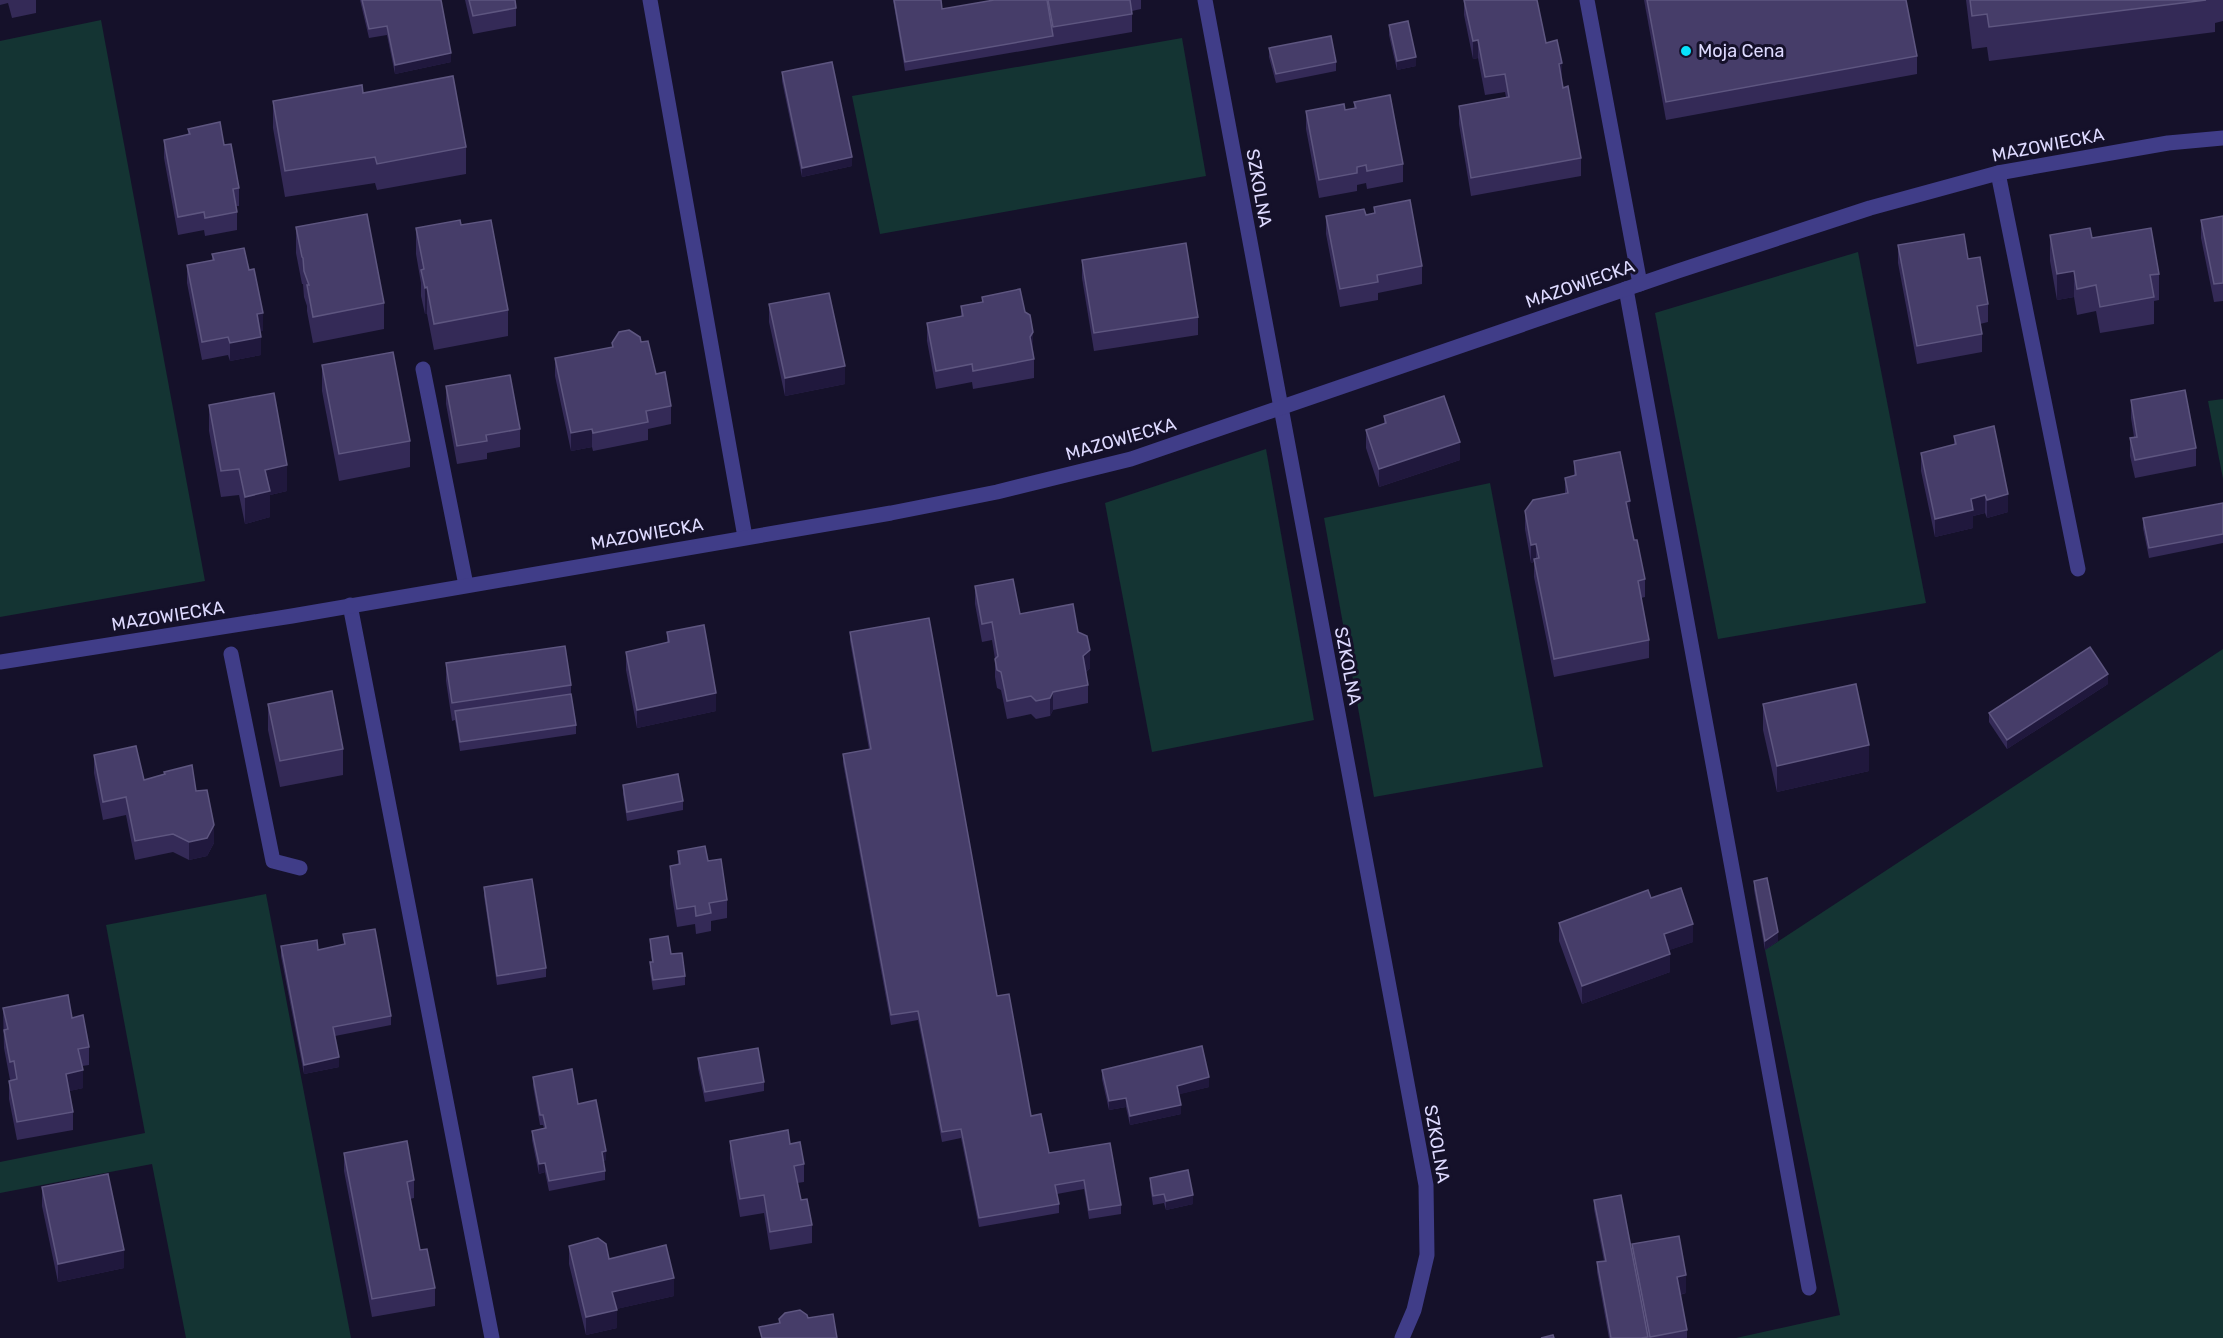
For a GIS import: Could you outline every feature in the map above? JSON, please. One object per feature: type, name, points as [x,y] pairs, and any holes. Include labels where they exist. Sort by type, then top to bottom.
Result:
[{"type":"street","points":[[650,0],[746,537]]},
{"type":"street","name":"SZKOLNA","points":[[1205,0],[1426,1185],[1427,1255],[1414,1310],[1402,1338]]},
{"type":"street","points":[[1587,0],[1633,287],[1809,1288]]},
{"type":"street","name":"MAZOWIECKA","points":[[0,662],[891,513],[997,492],[1131,459],[1870,208],[1998,173],[2168,143],[2223,138]]},
{"type":"street","points":[[1998,173],[2078,569]]},
{"type":"street","points":[[423,369],[466,585]]},
{"type":"street","points":[[350,605],[492,1338]]},
{"type":"street","points":[[231,654],[273,861],[300,868]]},
{"type":"green space","points":[[101,20],[205,581],[0,617],[0,41]]},
{"type":"green space","points":[[1182,38],[1206,176],[880,234],[852,96]]},
{"type":"green space","points":[[1858,252],[1926,603],[1718,639],[1655,313]]},
{"type":"green space","points":[[2223,399],[2223,479],[2208,401]]},
{"type":"green space","points":[[1266,449],[1314,720],[1152,752],[1105,503]]},
{"type":"green space","points":[[1490,483],[1543,767],[1374,797],[1324,518]]},
{"type":"green space","points":[[2223,649],[2223,1338],[1736,1338],[1840,1315],[1765,950]]},
{"type":"green space","points":[[266,894],[351,1338],[186,1338],[152,1164],[0,1193],[0,1162],[145,1133],[106,925]]},
{"type":"building","points":[[362,0],[441,0],[451,53],[395,65],[387,26],[369,29]]},
{"type":"building","points":[[469,0],[515,0],[516,8],[473,16]]},
{"type":"building","points":[[894,0],[941,0],[942,9],[994,0],[1047,0],[1053,36],[905,62]]},
{"type":"building","points":[[1048,0],[1130,0],[1132,14],[1053,27]]},
{"type":"building","points":[[1464,0],[1537,0],[1546,43],[1557,40],[1562,63],[1559,64],[1563,88],[1568,86],[1581,158],[1471,178],[1459,106],[1509,97],[1505,74],[1485,77],[1478,40],[1473,41]]},
{"type":"building","points":[[1647,0],[1906,0],[1917,56],[1666,102]]},
{"type":"building","points":[[1970,0],[2206,0],[1989,27],[1987,14],[1972,16]]},
{"type":"building","points":[[1408,21],[1416,57],[1397,61],[1389,25]]},
{"type":"building","points":[[1331,36],[1336,62],[1276,74],[1269,48]]},
{"type":"building","points":[[832,62],[852,157],[802,168],[782,72]]},
{"type":"building","points":[[453,76],[466,147],[377,164],[375,157],[285,171],[273,101],[362,85],[363,93]]},
{"type":"building","points":[[1390,95],[1403,164],[1367,171],[1366,165],[1357,167],[1357,173],[1319,180],[1306,111],[1344,104],[1345,110],[1356,108],[1354,102]]},
{"type":"building","points":[[220,122],[224,145],[231,144],[239,188],[233,189],[237,212],[205,218],[204,212],[178,217],[164,140],[190,134],[188,129]]},
{"type":"building","points":[[1410,200],[1422,266],[1377,275],[1378,282],[1340,289],[1326,216],[1364,209],[1366,215],[1375,213],[1374,207]]},
{"type":"building","points":[[367,214],[384,303],[313,317],[307,285],[309,285],[304,271],[296,227]]},
{"type":"building","points":[[2223,216],[2223,283],[2214,284],[2201,220]]},
{"type":"building","points":[[460,220],[461,225],[491,220],[508,310],[434,324],[427,287],[425,288],[421,270],[424,269],[416,228]]},
{"type":"building","points":[[2090,228],[2092,238],[2151,228],[2159,274],[2150,275],[2154,297],[2100,307],[2096,285],[2077,289],[2074,271],[2057,274],[2050,235]]},
{"type":"building","points":[[1964,234],[1968,259],[1980,257],[1988,304],[1977,306],[1982,334],[1917,346],[1898,245]]},
{"type":"building","points":[[1186,243],[1198,317],[1094,333],[1082,260]]},
{"type":"building","points":[[244,248],[249,270],[254,269],[263,313],[257,314],[261,337],[230,343],[228,337],[202,342],[187,265],[214,260],[212,254]]},
{"type":"building","points":[[1020,289],[1025,312],[1030,315],[1033,332],[1030,337],[1034,359],[973,371],[972,364],[936,371],[927,323],[963,316],[961,306],[983,302],[982,297]]},
{"type":"building","points":[[829,293],[845,366],[785,378],[769,304]]},
{"type":"building","points":[[629,330],[640,337],[641,342],[648,341],[656,374],[665,372],[671,406],[646,411],[648,422],[593,433],[592,429],[571,433],[555,358],[613,347],[612,343],[619,332]]},
{"type":"building","points":[[393,352],[410,441],[339,454],[322,365]]},
{"type":"building","points":[[510,375],[520,429],[486,435],[487,441],[457,446],[446,386]]},
{"type":"building","points":[[2185,390],[2196,448],[2135,460],[2130,438],[2137,437],[2131,400]]},
{"type":"building","points":[[274,393],[287,465],[265,470],[270,491],[245,497],[239,469],[221,471],[209,405]]},
{"type":"building","points":[[1444,396],[1460,442],[1379,469],[1366,430],[1386,423],[1384,416]]},
{"type":"building","points":[[1994,426],[2008,494],[1987,500],[1985,495],[1971,499],[1973,510],[1935,519],[1921,453],[1956,444],[1954,436]]},
{"type":"building","points":[[1620,452],[1630,501],[1626,502],[1645,579],[1638,581],[1649,640],[1554,659],[1534,559],[1539,558],[1536,544],[1531,545],[1525,511],[1533,500],[1568,493],[1565,478],[1576,475],[1574,461]]},
{"type":"building","points":[[2223,503],[2223,534],[2149,548],[2143,518]]},
{"type":"building","points":[[1013,579],[1020,614],[1073,604],[1078,632],[1087,636],[1090,650],[1083,656],[1088,685],[1053,692],[1050,698],[1036,701],[1031,696],[1007,701],[1001,672],[997,670],[995,659],[998,656],[992,622],[982,624],[975,586]]},
{"type":"building","points":[[929,618],[997,996],[1009,994],[1031,1116],[1041,1114],[1049,1153],[1110,1143],[1121,1205],[1089,1210],[1084,1180],[1055,1185],[1059,1204],[979,1218],[961,1129],[942,1132],[918,1011],[891,1015],[843,754],[871,749],[850,632]]},
{"type":"building","points":[[704,625],[716,693],[637,710],[626,652],[669,642],[667,632]]},
{"type":"building","points":[[565,646],[571,685],[452,703],[446,663]]},
{"type":"building","points":[[2090,647],[2108,674],[2007,740],[1989,713]]},
{"type":"building","points":[[1856,684],[1869,745],[1777,766],[1763,704]]},
{"type":"building","points":[[332,691],[343,749],[280,761],[268,704]]},
{"type":"building","points":[[571,694],[576,725],[460,742],[455,711]]},
{"type":"building","points":[[136,746],[144,780],[192,765],[196,791],[207,790],[214,825],[207,838],[189,842],[173,834],[135,841],[126,797],[103,802],[94,755]]},
{"type":"building","points":[[678,774],[683,801],[627,812],[623,785]]},
{"type":"building","points":[[705,846],[708,861],[721,859],[727,900],[709,903],[711,913],[696,916],[695,906],[677,909],[670,866],[680,864],[678,851]]},
{"type":"building","points":[[1767,878],[1778,932],[1765,941],[1754,881]]},
{"type":"building","points":[[532,879],[546,968],[497,976],[484,887]]},
{"type":"building","points":[[1681,888],[1693,924],[1664,934],[1670,954],[1582,986],[1559,923],[1648,890],[1651,898]]},
{"type":"building","points":[[375,929],[391,1016],[333,1027],[339,1057],[304,1065],[281,946],[317,940],[318,950],[345,944],[343,934]]},
{"type":"building","points":[[668,936],[671,954],[682,953],[685,976],[653,980],[650,939]]},
{"type":"building","points":[[68,995],[72,1018],[83,1015],[89,1047],[78,1049],[83,1070],[66,1074],[73,1112],[17,1122],[9,1081],[17,1079],[14,1061],[10,1062],[4,1030],[8,1029],[3,1008]]},
{"type":"building","points":[[1202,1046],[1209,1077],[1177,1086],[1181,1105],[1130,1116],[1126,1098],[1109,1101],[1102,1070]]},
{"type":"building","points":[[758,1048],[764,1082],[705,1092],[698,1058]]},
{"type":"building","points":[[572,1069],[578,1104],[596,1100],[606,1151],[602,1152],[605,1171],[549,1181],[545,1163],[539,1164],[532,1131],[546,1128],[543,1115],[540,1115],[533,1077]]},
{"type":"building","points":[[788,1130],[790,1144],[800,1142],[804,1164],[794,1166],[801,1200],[807,1199],[812,1225],[770,1232],[764,1195],[740,1199],[730,1141]]},
{"type":"building","points":[[407,1141],[414,1180],[407,1182],[420,1250],[427,1249],[435,1288],[372,1299],[344,1153]]},
{"type":"building","points":[[1188,1170],[1193,1195],[1166,1201],[1164,1194],[1153,1196],[1150,1178]]},
{"type":"building","points":[[108,1174],[124,1250],[58,1264],[42,1187]]},
{"type":"building","points":[[1621,1195],[1648,1337],[1611,1338],[1597,1262],[1606,1261],[1594,1200]]},
{"type":"building","points":[[1679,1236],[1686,1275],[1677,1277],[1687,1330],[1650,1337],[1632,1244]]},
{"type":"building","points":[[598,1238],[606,1244],[609,1259],[666,1245],[674,1278],[612,1292],[617,1310],[586,1317],[569,1246]]},
{"type":"building","points":[[800,1310],[808,1318],[833,1314],[837,1338],[762,1338],[759,1327],[780,1323],[779,1319],[785,1313]]},
{"type":"place","name":"Moja Cena","points":[[1686,51]]}]
